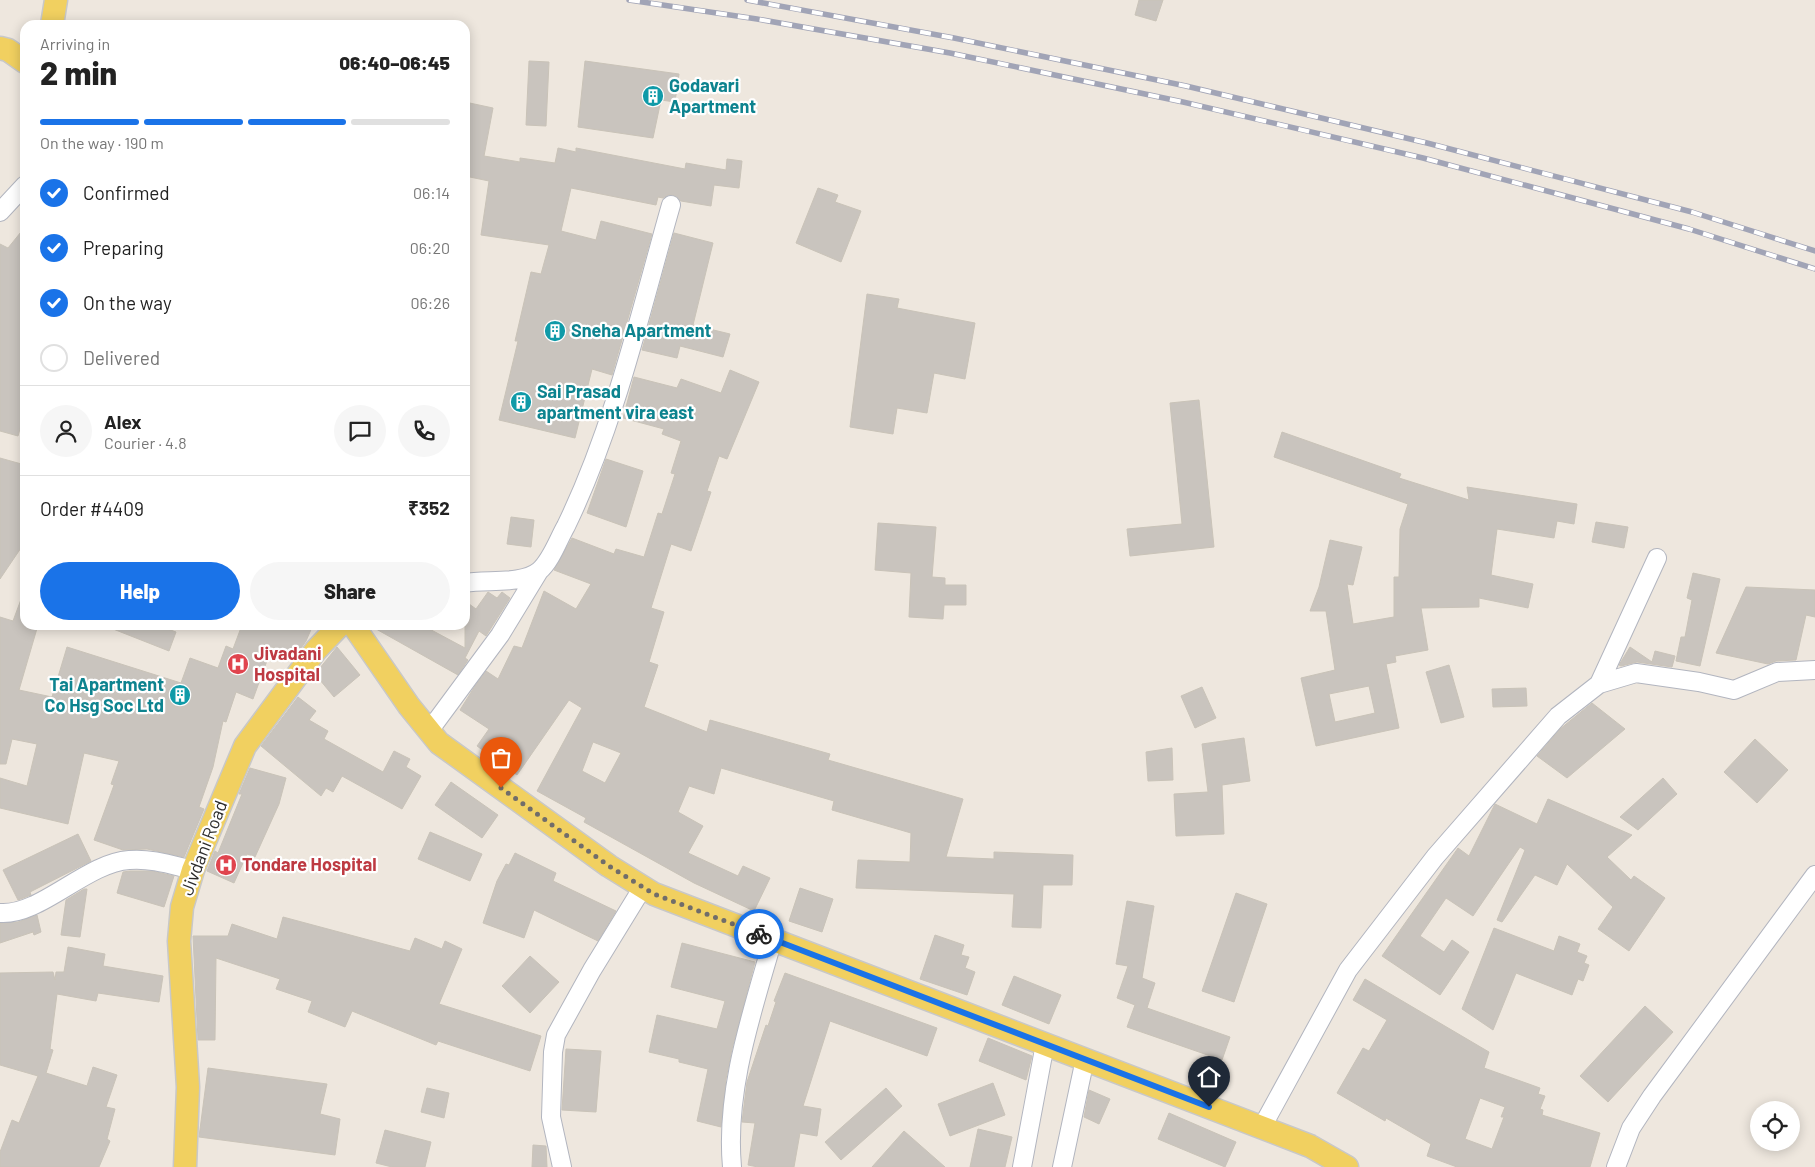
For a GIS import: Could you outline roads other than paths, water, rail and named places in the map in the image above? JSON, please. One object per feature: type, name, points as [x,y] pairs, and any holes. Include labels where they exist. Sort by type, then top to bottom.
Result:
[{"type":"main road","points":[[53,20],[56,0]]},
{"type":"main road","points":[[0,48],[8,50],[20,58]]},
{"type":"main road","name":"Jivdani Road","points":[[185,1167],[188,1087],[179,941],[182,908],[193,870],[245,746],[316,650],[335,630]]},
{"type":"main road","points":[[356,630],[409,706],[439,743],[609,866],[654,894],[1262,1127],[1310,1146],[1347,1167]]},
{"type":"street","points":[[0,212],[20,190]]},
{"type":"street","points":[[429,731],[500,635],[556,545],[598,452],[671,206]]},
{"type":"street","points":[[1599,684],[1657,558]]},
{"type":"street","points":[[470,582],[524,579],[539,571]]},
{"type":"street","points":[[1262,1127],[1348,970],[1435,857],[1558,716],[1599,684],[1636,673],[1698,682],[1734,690],[1777,672],[1815,670]]},
{"type":"street","points":[[0,913],[18,913],[108,864],[122,861],[152,860],[193,870]]},
{"type":"street","points":[[1616,1167],[1631,1128],[1652,1096],[1815,875]]},
{"type":"street","points":[[562,1167],[551,1117],[553,1052],[556,1035],[592,970],[643,887]]},
{"type":"street","points":[[732,1167],[730,1141],[740,1058],[772,939]]},
{"type":"street","points":[[1022,1167],[1046,1044]]},
{"type":"street","points":[[1062,1167],[1085,1059]]},
{"type":"railway","points":[[629,0],[757,19],[950,53],[1183,102],[1423,158],[1689,229],[1815,269]]},
{"type":"railway","points":[[747,0],[954,38],[1186,86],[1427,143],[1692,212],[1815,251]]},
{"type":"place","name":"Godavari Apartment","points":[[653,96]]},
{"type":"place","name":"Sneha Apartment","points":[[555,331]]},
{"type":"place","name":"Sai Prasad apartment vira east","points":[[521,402]]},
{"type":"place","name":"Jivadani Hospital","points":[[238,664]]},
{"type":"place","name":"Tai Apartment Co Hsg Soc Ltd","points":[[180,695]]},
{"type":"place","name":"Tondare Hospital","points":[[226,865]]}]
